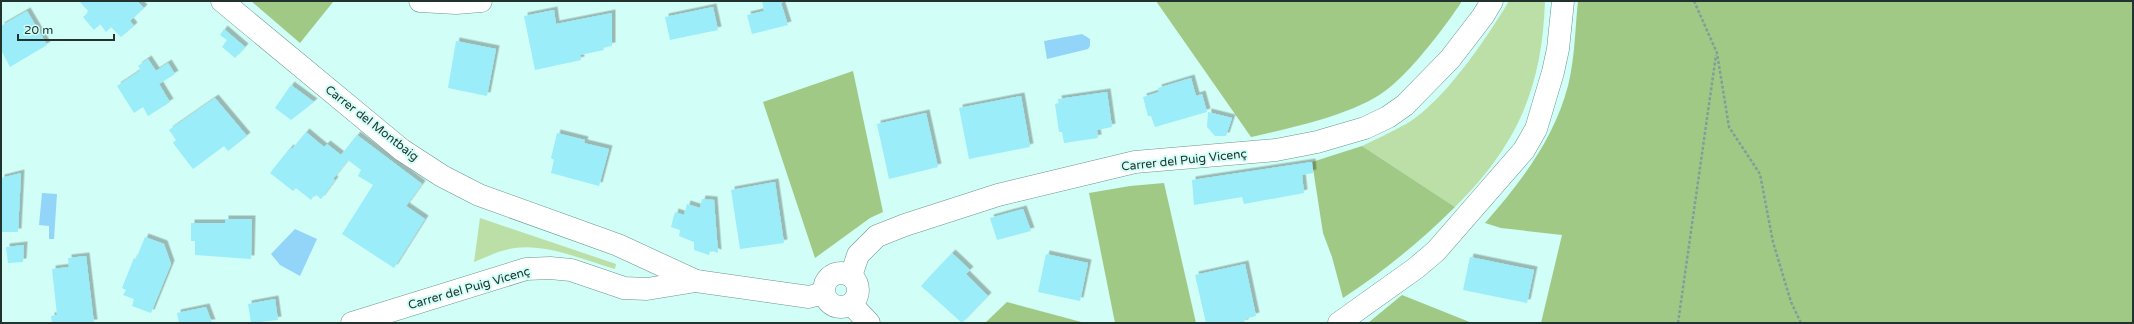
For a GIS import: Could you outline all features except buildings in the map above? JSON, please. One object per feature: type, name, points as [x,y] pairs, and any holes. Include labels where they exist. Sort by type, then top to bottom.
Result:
[{"type":"street","name":"Carrer del Montbaig","points":[[222,1],[402,150],[442,176],[479,195],[618,245],[696,281]]},
{"type":"street","points":[[420,1],[456,3],[481,1]]},
{"type":"street","name":"Carrer del Puig Vicenç","points":[[851,276],[858,255],[877,236],[905,225],[998,195],[1135,162],[1276,150],[1317,142],[1365,128],[1388,117],[1405,105],[1450,59],[1483,16],[1492,1]]},
{"type":"street","points":[[1339,323],[1416,268],[1436,251],[1524,150],[1536,128],[1553,72],[1558,49],[1563,1]]},
{"type":"street","name":"Carrer del Puig Vicenç","points":[[352,323],[526,269],[550,268],[571,270],[624,288],[647,289],[696,281],[809,296],[823,293]]},
{"type":"street","points":[[846,272],[851,276],[856,280],[858,293],[851,304],[843,307],[834,306],[827,301],[823,293],[825,281],[834,273],[846,272]]},
{"type":"street","points":[[851,304],[869,323]]},
{"type":"path","points":[[1694,1],[1717,53],[1730,127],[1760,174],[1773,242],[1791,302],[1801,323]]},
{"type":"path","points":[[1678,323],[1717,53]]},
{"type":"green space","points":[[251,1],[329,1],[333,2],[300,43]]},
{"type":"green space","points":[[1156,1],[1462,1],[1447,23],[1416,62],[1385,91],[1356,107],[1339,114],[1302,125],[1251,137]]},
{"type":"green space","points":[[1509,1],[1545,1],[1543,33],[1532,89],[1510,138],[1495,161],[1477,184],[1455,207],[1362,146],[1406,124],[1435,101],[1476,51]]},
{"type":"green space","points":[[1578,1],[2133,1],[2133,323],[1541,323],[1562,235],[1501,228],[1485,223],[1511,192],[1535,159],[1554,124],[1562,105],[1570,75]]},
{"type":"green space","points":[[853,71],[883,212],[870,218],[815,258],[763,102]]},
{"type":"green space","points":[[1362,146],[1455,207],[1402,255],[1343,298],[1332,257],[1323,233],[1312,162]]},
{"type":"green space","points":[[1164,183],[1196,323],[1115,323],[1089,193],[1130,186]]},
{"type":"green space","points":[[480,218],[616,264],[615,269],[566,254],[528,247],[504,250],[474,262]]},
{"type":"green space","points":[[1402,295],[1472,323],[1368,323]]},
{"type":"green space","points":[[1007,302],[1085,323],[985,323]]},
{"type":"water","points":[[1082,34],[1090,39],[1090,46],[1088,49],[1047,59],[1044,41]]},
{"type":"water","points":[[42,193],[57,194],[54,239],[49,239],[49,226],[39,225]]},
{"type":"water","points":[[295,229],[317,239],[300,276],[280,265],[271,254]]}]
